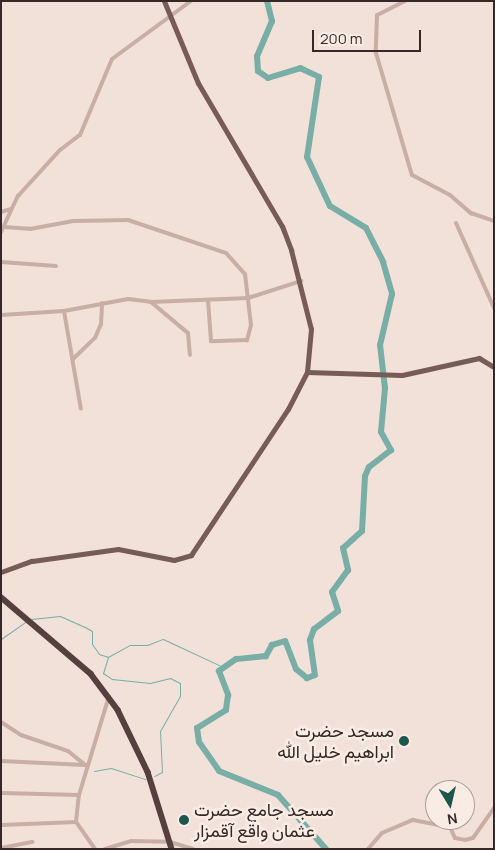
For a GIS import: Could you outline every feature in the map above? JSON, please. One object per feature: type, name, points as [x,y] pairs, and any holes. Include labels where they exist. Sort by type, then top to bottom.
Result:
[{"type":"highway","points":[[1,597],[34,623],[109,696],[133,735],[168,842],[172,849]]},
{"type":"main road","points":[[1,572],[32,561],[118,550],[174,560],[190,555],[251,466],[306,372],[311,329],[301,281],[282,226],[198,83],[164,1]]},
{"type":"main road","points":[[306,372],[402,375],[479,358],[494,367]]},
{"type":"street","points":[[1,232],[11,209],[60,150],[80,135],[112,59],[191,1]]},
{"type":"street","points":[[404,1],[377,15],[376,53],[412,176],[450,195],[471,212],[494,221]]},
{"type":"street","points":[[1,212],[11,209]]},
{"type":"street","points":[[4,227],[30,229],[73,221],[128,220],[170,231],[226,253],[239,264],[248,298],[251,325],[247,340],[210,341],[208,300]]},
{"type":"street","points":[[456,224],[494,308]]},
{"type":"street","points":[[1,262],[56,266]]},
{"type":"street","points":[[1,315],[64,311],[128,299],[151,302],[248,298],[301,281]]},
{"type":"street","points":[[151,302],[188,333],[190,355]]},
{"type":"street","points":[[74,359],[95,338],[101,324],[102,303]]},
{"type":"street","points":[[64,311],[82,409]]},
{"type":"street","points":[[95,849],[76,822],[85,765],[109,696]]},
{"type":"street","points":[[1,722],[21,735],[68,751],[85,765]]},
{"type":"street","points":[[1,762],[85,765]]},
{"type":"street","points":[[1,793],[79,795]]},
{"type":"street","points":[[368,849],[382,833],[413,820],[450,827],[455,838],[465,840],[473,838],[494,808]]},
{"type":"street","points":[[1,824],[76,822]]},
{"type":"street","points":[[1,848],[15,848],[32,842]]},
{"type":"street","points":[[105,849],[131,842],[168,842],[193,849]]},
{"type":"street","points":[[167,849],[168,842]]},
{"type":"waterway","points":[[267,1],[272,21],[257,56],[258,71],[268,78],[300,68],[319,77],[307,157],[330,206],[366,228],[383,262],[392,294],[380,345],[385,388],[381,432],[391,450],[369,467],[365,476],[362,531],[343,548],[348,570],[332,592],[338,611],[314,629],[310,640],[315,675],[307,678],[296,669],[285,641],[272,645],[266,656],[236,659],[219,671],[228,695],[226,710],[197,728],[199,742],[219,771],[278,795],[326,849]]},
{"type":"waterway","points":[[31,619],[60,616],[85,627],[92,631],[92,644],[99,654],[108,657],[130,645],[147,645],[163,639],[223,667]]},
{"type":"waterway","points":[[1,639],[27,621]]},
{"type":"waterway","points":[[108,657],[103,673],[112,679],[150,683],[170,678],[180,683],[180,696],[160,731],[162,772],[154,776]]},
{"type":"waterway","points":[[94,771],[111,768],[145,779]]},
{"type":"place","name":"مسجد حضرت ابراهیم خلیل الله","points":[[404,741]]},
{"type":"place","name":"مسجد جامع حضرت عثمان واقع آقمزار","points":[[184,820]]}]
